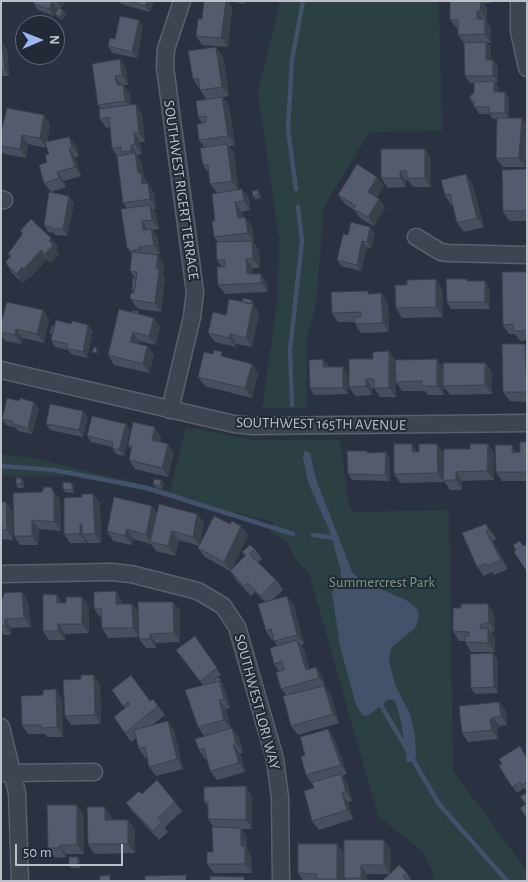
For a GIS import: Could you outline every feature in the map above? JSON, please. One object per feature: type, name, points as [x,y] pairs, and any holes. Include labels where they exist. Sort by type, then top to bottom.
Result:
[{"type":"street","name":"SOUTHWEST RIGERT TERRACE","points":[[170,410],[192,317],[195,292],[165,67],[166,50],[182,1]]},
{"type":"street","points":[[519,1],[520,32],[527,68]]},
{"type":"street","points":[[416,237],[441,252],[527,255]]},
{"type":"street","name":"SOUTHWEST 165TH AVENUE","points":[[1,370],[170,410],[253,426],[527,423]]},
{"type":"street","name":"SOUTHWEST LORI WAY","points":[[1,574],[111,572],[131,574],[198,591],[223,606],[237,626],[275,760],[280,798],[281,881]]},
{"type":"street","points":[[1,727],[7,773],[20,830],[20,881]]},
{"type":"street","points":[[7,773],[94,772]]},
{"type":"green space","points":[[280,1],[439,1],[442,131],[370,132],[324,206],[316,304],[306,342],[307,408],[262,408],[278,297],[279,239],[258,93]]},
{"type":"green space","name":"Summercrest Park","points":[[186,427],[253,440],[340,440],[349,506],[355,512],[449,510],[453,771],[527,871],[527,881],[434,881],[431,868],[422,851],[378,816],[309,573],[296,560],[287,542],[270,532],[274,522],[80,476],[1,477],[1,454],[37,459],[170,491]]},
{"type":"water","points":[[304,451],[310,453],[316,479],[352,572],[362,581],[406,600],[416,608],[419,614],[416,627],[391,648],[389,661],[396,687],[411,716],[416,756],[413,762],[407,762],[401,721],[395,701],[389,699],[369,715],[363,716],[356,705],[340,646],[332,592],[335,586],[341,584],[341,571],[330,532],[308,482],[303,458]]},
{"type":"building","points":[[34,1],[52,1],[49,9],[34,4]]},
{"type":"building","points":[[128,1],[147,1],[145,6]]},
{"type":"building","points":[[204,1],[226,1],[221,38],[196,36],[198,19],[202,19]]},
{"type":"building","points":[[450,1],[481,1],[480,11],[477,11],[477,19],[485,19],[485,34],[458,35],[458,20],[450,20]]},
{"type":"building","points":[[58,8],[63,10],[61,15],[55,14]]},
{"type":"building","points":[[120,16],[139,20],[132,52],[108,46],[110,38],[115,39]]},
{"type":"building","points":[[2,42],[5,70],[1,70]]},
{"type":"building","points":[[486,42],[486,60],[493,60],[493,76],[465,76],[464,43]]},
{"type":"building","points":[[216,47],[222,87],[200,90],[198,78],[193,79],[188,51]]},
{"type":"building","points":[[120,59],[122,75],[115,76],[117,85],[123,85],[125,101],[98,105],[92,64]]},
{"type":"building","points":[[494,81],[494,92],[505,92],[505,113],[489,113],[489,107],[474,107],[474,102],[470,99],[470,96],[474,93],[474,82]]},
{"type":"building","points":[[222,97],[228,136],[199,140],[197,124],[206,122],[206,116],[198,117],[196,101]]},
{"type":"building","points":[[136,104],[139,133],[134,133],[135,145],[131,145],[131,151],[121,152],[121,147],[112,148],[109,117],[100,119],[99,109]]},
{"type":"building","points":[[7,108],[44,115],[40,138],[22,135],[20,149],[1,146],[1,132]]},
{"type":"building","points":[[497,118],[522,118],[519,158],[496,158]]},
{"type":"building","points":[[69,137],[72,147],[69,148],[75,167],[57,172],[59,178],[44,183],[39,165],[47,162],[45,155],[49,154],[45,142]]},
{"type":"building","points":[[227,144],[232,181],[210,184],[208,165],[203,165],[200,148]]},
{"type":"building","points":[[381,149],[425,149],[425,178],[407,178],[406,171],[400,171],[400,178],[381,178]]},
{"type":"building","points":[[135,153],[138,173],[141,173],[142,184],[148,183],[150,199],[123,203],[117,156]]},
{"type":"building","points":[[357,164],[377,177],[368,192],[379,199],[368,217],[353,209],[356,206],[338,195]]},
{"type":"building","points":[[527,169],[527,211],[503,211],[502,170]]},
{"type":"building","points":[[466,174],[477,218],[457,223],[450,194],[445,195],[441,180]]},
{"type":"building","points":[[242,189],[244,201],[235,202],[238,218],[245,217],[248,233],[214,237],[212,221],[215,221],[212,194]]},
{"type":"building","points":[[258,190],[258,195],[253,196],[252,191]]},
{"type":"building","points":[[49,192],[69,196],[63,229],[51,229],[51,227],[44,225]]},
{"type":"building","points":[[150,205],[152,220],[142,221],[143,230],[151,229],[154,245],[139,247],[139,249],[130,251],[127,248],[121,209]]},
{"type":"building","points":[[31,219],[51,238],[49,241],[53,245],[45,254],[41,250],[17,274],[7,265],[6,261],[11,256],[8,254],[23,233],[20,231]]},
{"type":"building","points":[[351,222],[370,227],[367,242],[362,241],[357,265],[337,260],[343,234],[348,235]]},
{"type":"building","points":[[252,241],[253,259],[246,259],[247,274],[261,274],[261,283],[218,285],[217,267],[225,267],[225,260],[217,260],[216,242]]},
{"type":"building","points":[[132,252],[158,255],[156,268],[159,269],[155,303],[130,298],[131,293],[134,293],[137,272],[130,271]]},
{"type":"building","points":[[502,272],[527,272],[527,331],[514,331],[513,324],[503,325]]},
{"type":"building","points":[[133,278],[136,278],[134,291],[132,291]]},
{"type":"building","points":[[436,279],[436,307],[396,308],[395,285],[407,285],[407,280]]},
{"type":"building","points":[[446,279],[485,281],[485,302],[447,302]]},
{"type":"building","points":[[368,291],[368,294],[381,293],[383,323],[355,324],[355,317],[361,317],[361,312],[332,313],[331,292]]},
{"type":"building","points":[[243,298],[252,300],[251,304],[242,302]]},
{"type":"building","points":[[229,299],[253,304],[246,338],[230,334],[229,338],[208,333],[213,312],[226,315]]},
{"type":"building","points":[[7,302],[43,310],[37,334],[16,329],[15,335],[1,332],[1,323]]},
{"type":"building","points":[[119,309],[154,318],[149,336],[133,332],[130,342],[147,346],[143,364],[108,355]]},
{"type":"building","points":[[56,320],[71,324],[72,321],[88,325],[83,352],[67,348],[67,344],[51,340]]},
{"type":"building","points":[[52,326],[54,326],[52,334],[50,333]]},
{"type":"building","points":[[502,344],[525,344],[527,392],[503,392]]},
{"type":"building","points":[[94,347],[97,348],[96,353],[92,352]]},
{"type":"building","points":[[214,350],[222,352],[221,356],[252,364],[245,388],[198,377],[204,352],[213,354]]},
{"type":"building","points":[[389,351],[389,388],[374,388],[374,379],[366,379],[366,386],[349,387],[349,359],[373,359],[373,352]]},
{"type":"building","points":[[323,359],[323,367],[343,367],[343,388],[310,388],[309,360]]},
{"type":"building","points":[[437,359],[437,386],[422,386],[422,381],[396,382],[395,360]]},
{"type":"building","points":[[443,363],[485,363],[485,385],[443,386]]},
{"type":"building","points":[[7,398],[19,401],[20,398],[34,402],[28,428],[2,419]]},
{"type":"building","points":[[50,404],[83,411],[79,430],[46,424]]},
{"type":"building","points":[[92,416],[126,424],[119,450],[112,448],[113,442],[87,436]]},
{"type":"building","points":[[133,422],[155,427],[152,440],[168,444],[162,468],[129,460],[132,446],[128,445]]},
{"type":"building","points":[[520,442],[527,442],[527,472],[496,472],[495,445],[512,445],[512,453],[520,452]]},
{"type":"building","points":[[394,444],[412,444],[412,452],[419,452],[419,444],[437,444],[438,473],[394,474]]},
{"type":"building","points":[[470,444],[488,444],[487,471],[456,472],[456,480],[443,480],[444,449],[470,449]]},
{"type":"building","points":[[347,451],[386,452],[385,475],[348,474]]},
{"type":"building","points":[[16,478],[21,478],[22,484],[16,484]]},
{"type":"building","points":[[154,479],[161,480],[160,486],[153,484]]},
{"type":"building","points":[[63,482],[72,483],[72,490],[63,489]]},
{"type":"building","points":[[44,487],[51,487],[54,493],[54,522],[32,520],[32,536],[14,536],[13,493],[42,492]]},
{"type":"building","points":[[82,494],[93,494],[95,534],[82,534],[82,524],[80,524],[80,534],[64,534],[64,498],[82,497]]},
{"type":"building","points":[[114,497],[152,506],[146,535],[127,529],[125,536],[107,531]]},
{"type":"building","points":[[1,502],[6,502],[7,530],[1,530]]},
{"type":"building","points":[[159,504],[197,514],[193,537],[172,531],[168,546],[150,542]]},
{"type":"building","points":[[214,516],[230,524],[232,521],[241,526],[224,562],[198,548]]},
{"type":"building","points":[[486,524],[489,530],[486,531],[501,560],[488,566],[486,563],[477,567],[462,533]]},
{"type":"building","points":[[520,541],[523,546],[527,544],[527,572],[514,552],[516,550],[513,545]]},
{"type":"building","points":[[250,545],[255,549],[249,554],[276,580],[261,596],[248,583],[244,586],[230,571],[246,555],[242,552]]},
{"type":"building","points":[[116,591],[116,604],[132,604],[133,628],[102,628],[101,609],[94,609],[94,592]]},
{"type":"building","points":[[22,592],[24,618],[5,619],[5,626],[1,626],[1,598],[3,598],[4,593]]},
{"type":"building","points":[[43,594],[57,595],[57,603],[66,603],[66,597],[82,597],[82,624],[58,624],[58,631],[43,631]]},
{"type":"building","points":[[287,596],[297,635],[274,641],[271,629],[266,631],[258,604]]},
{"type":"building","points":[[138,602],[173,602],[174,633],[150,634],[150,639],[139,639]]},
{"type":"building","points":[[461,604],[488,604],[489,622],[480,625],[481,629],[488,628],[488,643],[465,642],[465,636],[469,636],[469,632],[453,631],[453,608],[461,608]]},
{"type":"building","points":[[195,636],[217,668],[200,681],[176,650]]},
{"type":"building","points":[[297,640],[306,670],[316,667],[319,678],[281,689],[276,672],[284,670],[282,661],[274,664],[270,648]]},
{"type":"building","points":[[493,653],[494,687],[471,688],[470,654]]},
{"type":"building","points":[[81,675],[94,675],[95,715],[65,716],[63,680],[81,679]]},
{"type":"building","points":[[131,675],[150,701],[153,699],[158,706],[125,733],[114,717],[130,704],[128,702],[123,706],[112,690]]},
{"type":"building","points":[[218,677],[221,681],[215,682],[214,680]]},
{"type":"building","points":[[219,681],[224,699],[219,700],[224,720],[198,727],[185,690]]},
{"type":"building","points":[[324,686],[333,714],[291,726],[283,696]]},
{"type":"building","points":[[56,689],[57,727],[41,728],[41,725],[22,725],[21,696],[43,695],[43,690]]},
{"type":"building","points":[[499,702],[501,716],[493,717],[490,720],[492,730],[462,733],[459,706]]},
{"type":"building","points":[[168,721],[177,759],[149,767],[145,747],[139,749],[134,730]]},
{"type":"building","points":[[232,728],[236,744],[233,744],[239,763],[210,771],[204,748],[199,750],[195,739]]},
{"type":"building","points":[[328,729],[341,765],[306,775],[301,757],[305,755],[300,737]]},
{"type":"building","points":[[520,746],[527,759],[527,782],[522,785],[520,782],[512,787],[499,766],[502,764],[499,759]]},
{"type":"building","points":[[341,774],[346,792],[342,793],[347,810],[312,821],[304,791],[314,788],[312,782]]},
{"type":"building","points":[[157,780],[175,802],[158,818],[162,822],[153,831],[126,803],[139,791],[142,794]]},
{"type":"building","points":[[246,786],[246,820],[208,819],[208,802],[204,801],[204,787]]},
{"type":"building","points":[[527,792],[527,818],[520,808],[526,804],[520,797]]},
{"type":"building","points":[[47,805],[77,805],[77,845],[60,845],[60,848],[48,848]]},
{"type":"building","points":[[87,807],[105,807],[105,820],[128,820],[128,844],[88,844]]},
{"type":"building","points":[[212,827],[241,828],[241,846],[245,846],[245,864],[207,864],[207,852],[213,852]]},
{"type":"building","points":[[344,840],[384,840],[384,865],[361,865],[361,878],[344,878]]},
{"type":"building","points":[[298,844],[337,844],[337,879],[317,879],[317,874],[298,873]]},
{"type":"building","points":[[69,857],[78,857],[78,865],[69,865]]},
{"type":"building","points":[[399,865],[407,873],[403,876],[407,881],[382,881]]},
{"type":"building","points":[[110,875],[110,881],[99,881],[100,876]]},
{"type":"building","points":[[186,875],[186,881],[145,881],[145,876]]},
{"type":"building","points":[[210,876],[244,877],[244,881],[210,881]]},
{"type":"waterway","points":[[296,189],[288,129],[292,60],[303,1]]},
{"type":"waterway","points":[[292,405],[290,350],[302,241],[298,207]]},
{"type":"waterway","points":[[1,466],[54,470],[147,488],[293,534]]},
{"type":"waterway","points":[[313,535],[335,538]]},
{"type":"waterway","points":[[378,700],[408,751]]},
{"type":"waterway","points":[[412,758],[439,804],[507,881]]}]
